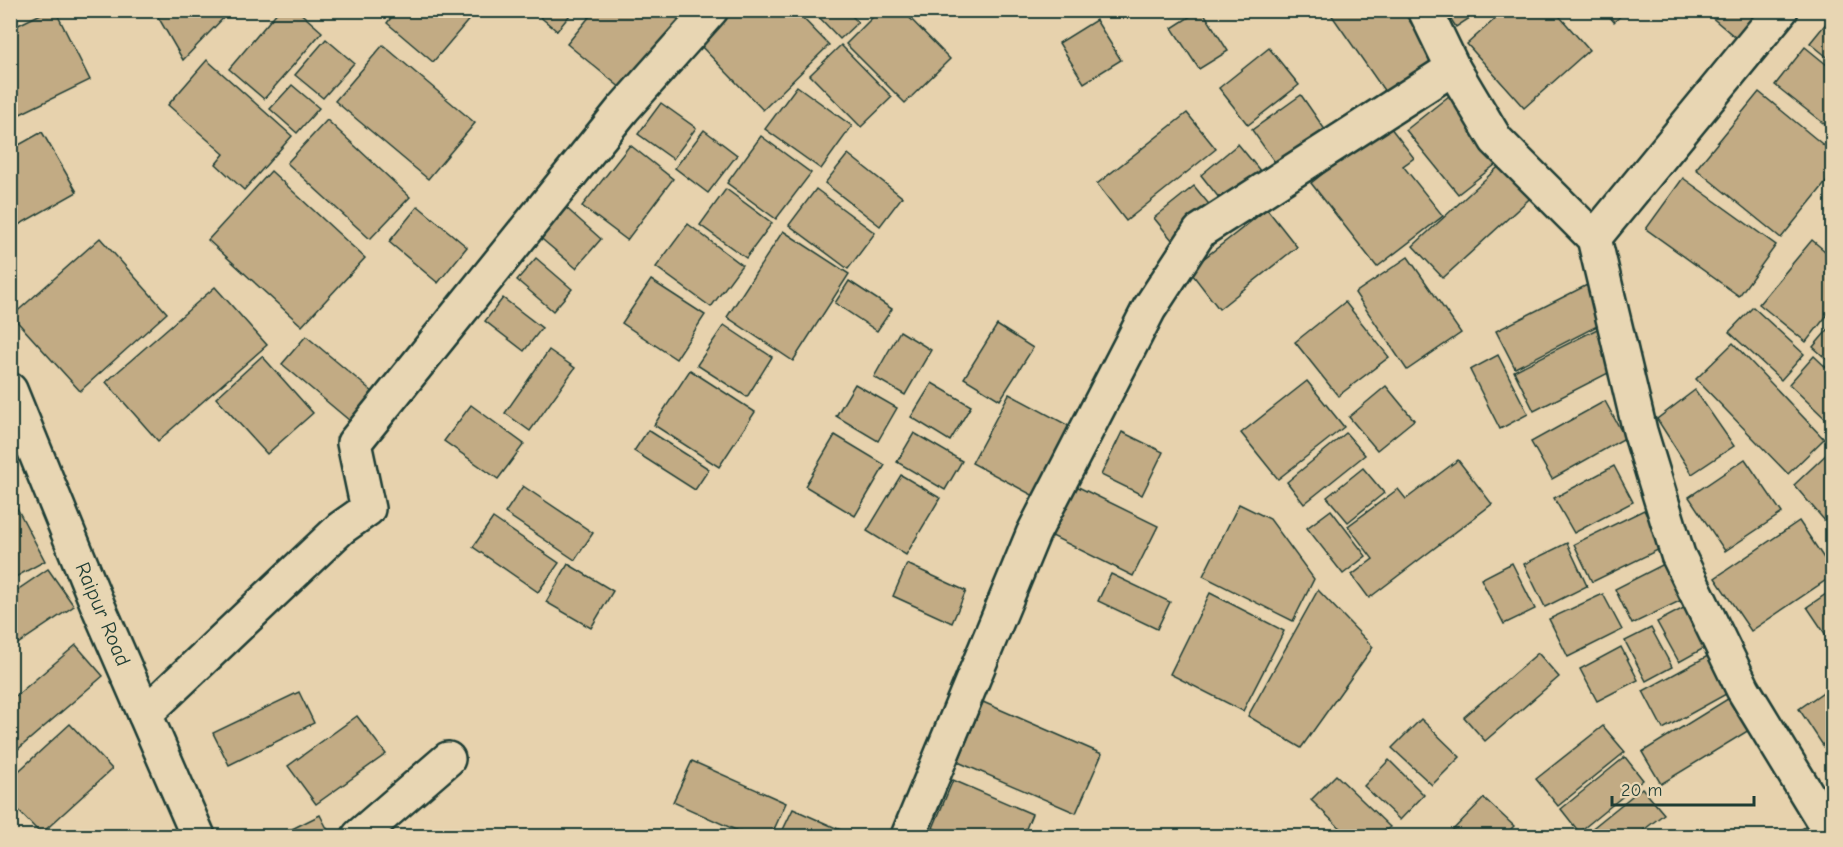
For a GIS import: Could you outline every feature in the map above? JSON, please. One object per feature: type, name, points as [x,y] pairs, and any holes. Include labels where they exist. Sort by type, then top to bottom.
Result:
[{"type":"street","points":[[145,714],[340,528],[368,509],[354,442],[623,109],[711,10]]},
{"type":"street","points":[[1425,10],[1453,68],[1496,140],[1594,238],[1640,431],[1678,555],[1743,689],[1833,835]]},
{"type":"street","points":[[1594,238],[1781,10]]},
{"type":"street","points":[[908,837],[1033,534],[1149,309],[1200,231],[1453,68]]},
{"type":"street","name":"Raipur Road","points":[[10,390],[98,606],[198,837]]},
{"type":"street","points":[[359,837],[448,759]]},
{"type":"building","points":[[49,10],[55,10],[90,80],[10,119],[10,29]]},
{"type":"building","points":[[154,10],[231,10],[183,60]]},
{"type":"building","points":[[279,10],[297,10],[322,32],[264,99],[229,69]]},
{"type":"building","points":[[397,10],[477,10],[433,62],[387,23]]},
{"type":"building","points":[[532,10],[574,10],[557,31]]},
{"type":"building","points":[[595,10],[667,10],[685,25],[627,93],[567,44]]},
{"type":"building","points":[[733,10],[795,10],[829,45],[763,110],[699,44]]},
{"type":"building","points":[[825,10],[846,10],[858,22],[840,39],[818,16]]},
{"type":"building","points":[[880,10],[902,10],[950,59],[905,103],[846,44]]},
{"type":"building","points":[[1200,10],[1228,51],[1199,69],[1172,28]]},
{"type":"building","points":[[1328,10],[1402,10],[1440,65],[1390,99]]},
{"type":"building","points":[[1445,10],[1482,10],[1456,27]]},
{"type":"building","points":[[1505,10],[1554,10],[1589,50],[1524,108],[1467,44]]},
{"type":"building","points":[[1604,10],[1627,10],[1614,22]]},
{"type":"building","points":[[1703,10],[1760,10],[1741,42]]},
{"type":"building","points":[[1832,16],[1832,61],[1810,43]]},
{"type":"building","points":[[1096,20],[1121,60],[1084,83],[1059,43]]},
{"type":"building","points":[[326,39],[354,63],[323,98],[295,75]]},
{"type":"building","points":[[383,45],[475,123],[428,179],[335,101]]},
{"type":"building","points":[[841,45],[892,97],[861,127],[810,75]]},
{"type":"building","points":[[1805,47],[1832,69],[1832,130],[1775,85]]},
{"type":"building","points":[[1269,48],[1299,85],[1248,125],[1219,88]]},
{"type":"building","points":[[207,60],[292,136],[244,190],[216,164],[224,154],[168,105]]},
{"type":"building","points":[[292,85],[319,108],[297,133],[270,109]]},
{"type":"building","points":[[797,86],[852,126],[821,169],[765,129]]},
{"type":"building","points":[[1454,92],[1505,157],[1458,194],[1406,130]]},
{"type":"building","points":[[1759,92],[1832,152],[1832,175],[1781,238],[1696,169]]},
{"type":"building","points":[[1301,95],[1328,134],[1279,168],[1252,130]]},
{"type":"building","points":[[661,103],[696,128],[673,159],[638,134]]},
{"type":"building","points":[[1187,113],[1216,149],[1126,221],[1097,184]]},
{"type":"building","points":[[327,120],[410,197],[370,239],[287,163]]},
{"type":"building","points":[[1387,123],[1414,158],[1403,166],[1443,216],[1377,267],[1311,183]]},
{"type":"building","points":[[704,130],[737,155],[708,193],[675,168]]},
{"type":"building","points":[[42,132],[77,192],[15,227],[10,219],[10,150]]},
{"type":"building","points":[[761,136],[811,173],[776,219],[727,183]]},
{"type":"building","points":[[1238,144],[1266,178],[1227,208],[1201,175]]},
{"type":"building","points":[[630,145],[673,179],[627,240],[582,206]]},
{"type":"building","points":[[848,154],[902,197],[880,226],[825,183]]},
{"type":"building","points":[[1509,157],[1539,190],[1443,278],[1413,246]]},
{"type":"building","points":[[271,171],[365,258],[302,326],[208,240]]},
{"type":"building","points":[[1683,178],[1776,245],[1739,296],[1646,229]]},
{"type":"building","points":[[1194,186],[1217,214],[1177,246],[1154,218]]},
{"type":"building","points":[[726,189],[772,223],[746,258],[700,225]]},
{"type":"building","points":[[816,189],[875,233],[848,269],[789,225]]},
{"type":"building","points":[[563,205],[601,239],[576,268],[537,235]]},
{"type":"building","points":[[418,206],[467,247],[438,283],[389,242]]},
{"type":"building","points":[[1267,209],[1297,247],[1219,309],[1189,270]]},
{"type":"building","points":[[688,224],[742,265],[711,307],[656,267]]},
{"type":"building","points":[[783,231],[849,274],[793,361],[727,317]]},
{"type":"building","points":[[100,238],[167,313],[80,391],[12,316]]},
{"type":"building","points":[[1812,240],[1832,257],[1832,309],[1806,342],[1759,304]]},
{"type":"building","points":[[1408,257],[1461,333],[1407,370],[1355,293]]},
{"type":"building","points":[[536,258],[572,289],[553,311],[517,280]]},
{"type":"building","points":[[651,280],[705,315],[676,359],[622,323]]},
{"type":"building","points":[[849,281],[892,309],[877,331],[835,303]]},
{"type":"building","points":[[1591,283],[1609,320],[1515,368],[1496,331]]},
{"type":"building","points":[[215,287],[267,345],[158,441],[106,382]]},
{"type":"building","points":[[503,298],[542,328],[524,351],[485,321]]},
{"type":"building","points":[[1345,302],[1389,357],[1338,396],[1295,342]]},
{"type":"building","points":[[1753,307],[1804,354],[1781,380],[1729,332]]},
{"type":"building","points":[[724,325],[772,357],[747,397],[697,365]]},
{"type":"building","points":[[997,325],[1033,348],[1000,400],[964,378]]},
{"type":"building","points":[[1832,325],[1832,364],[1813,347]]},
{"type":"building","points":[[1601,327],[1622,366],[1534,411],[1514,371]]},
{"type":"building","points":[[900,331],[931,350],[905,395],[874,377]]},
{"type":"building","points":[[306,336],[380,398],[356,426],[282,364]]},
{"type":"building","points":[[1733,343],[1824,439],[1788,474],[1696,379]]},
{"type":"building","points":[[549,350],[575,368],[530,431],[505,413]]},
{"type":"building","points":[[1498,355],[1528,414],[1500,429],[1470,370]]},
{"type":"building","points":[[262,356],[313,413],[267,454],[216,398]]},
{"type":"building","points":[[1814,356],[1832,373],[1832,425],[1789,384]]},
{"type":"building","points":[[690,370],[755,412],[719,467],[654,425]]},
{"type":"building","points":[[1307,381],[1344,427],[1278,479],[1241,433]]},
{"type":"building","points":[[932,383],[971,406],[950,441],[911,417]]},
{"type":"building","points":[[855,384],[897,408],[878,441],[836,416]]},
{"type":"building","points":[[1386,386],[1414,420],[1377,450],[1349,417]]},
{"type":"building","points":[[1695,390],[1734,446],[1692,474],[1657,419]]},
{"type":"building","points":[[1009,394],[1071,427],[1034,496],[972,463]]},
{"type":"building","points":[[1605,401],[1625,438],[1552,479],[1531,442]]},
{"type":"building","points":[[471,405],[524,444],[498,479],[444,441]]},
{"type":"building","points":[[648,430],[709,469],[695,490],[634,451]]},
{"type":"building","points":[[1122,432],[1163,452],[1142,495],[1101,475]]},
{"type":"building","points":[[914,433],[962,461],[945,490],[897,462]]},
{"type":"building","points":[[1346,433],[1365,455],[1304,504],[1287,482]]},
{"type":"building","points":[[835,435],[885,465],[855,516],[805,486]]},
{"type":"building","points":[[1831,450],[1832,452],[1832,529],[1794,485]]},
{"type":"building","points":[[1745,459],[1782,513],[1725,551],[1689,497]]},
{"type":"building","points":[[1458,460],[1492,504],[1369,598],[1352,575],[1373,559],[1348,526],[1398,489],[1406,499]]},
{"type":"building","points":[[1614,466],[1633,502],[1574,533],[1554,498]]},
{"type":"building","points":[[1363,468],[1384,493],[1348,522],[1327,497]]},
{"type":"building","points":[[901,475],[940,498],[906,555],[867,531]]},
{"type":"building","points":[[1068,482],[1158,526],[1133,576],[1044,532]]},
{"type":"building","points":[[523,486],[593,533],[575,560],[505,513]]},
{"type":"building","points":[[1239,504],[1270,519],[1314,579],[1293,621],[1203,576]]},
{"type":"building","points":[[17,508],[45,561],[10,580],[10,512]]},
{"type":"building","points":[[1331,510],[1366,556],[1343,574],[1307,528]]},
{"type":"building","points":[[1644,510],[1662,548],[1592,582],[1574,544]]},
{"type":"building","points":[[493,518],[559,563],[538,592],[473,547]]},
{"type":"building","points":[[1799,521],[1832,570],[1832,576],[1751,631],[1715,578]]},
{"type":"building","points":[[1567,543],[1587,586],[1545,607],[1524,564]]},
{"type":"building","points":[[1668,562],[1686,598],[1632,624],[1615,589]]},
{"type":"building","points":[[1512,563],[1535,609],[1504,624],[1481,579]]},
{"type":"building","points":[[568,564],[613,591],[591,628],[546,602]]},
{"type":"building","points":[[907,564],[966,591],[952,623],[893,596]]},
{"type":"building","points":[[48,569],[74,606],[10,649],[10,595]]},
{"type":"building","points":[[1111,574],[1170,602],[1157,629],[1098,601]]},
{"type":"building","points":[[1318,590],[1373,647],[1301,748],[1248,716]]},
{"type":"building","points":[[1832,590],[1832,644],[1807,607]]},
{"type":"building","points":[[1210,593],[1284,631],[1243,711],[1170,674]]},
{"type":"building","points":[[1603,594],[1622,630],[1568,657],[1549,619]]},
{"type":"building","points":[[1695,602],[1715,642],[1679,662],[1657,622]]},
{"type":"building","points":[[1651,628],[1672,667],[1646,681],[1625,641]]},
{"type":"building","points":[[76,645],[103,676],[10,756],[10,701]]},
{"type":"building","points":[[1621,647],[1638,680],[1597,701],[1580,669]]},
{"type":"building","points":[[1717,651],[1737,688],[1663,729],[1643,691]]},
{"type":"building","points":[[1538,653],[1559,677],[1485,741],[1464,717]]},
{"type":"building","points":[[1832,686],[1832,745],[1826,750],[1799,709]]},
{"type":"building","points":[[299,692],[314,723],[229,765],[213,733]]},
{"type":"building","points":[[1739,692],[1759,724],[1661,784],[1642,752]]},
{"type":"building","points":[[983,702],[1102,754],[1076,813],[958,762]]},
{"type":"building","points":[[357,716],[386,754],[316,804],[288,766]]},
{"type":"building","points":[[1421,719],[1460,757],[1432,785],[1392,748]]},
{"type":"building","points":[[70,724],[112,769],[41,834],[10,802],[10,779]]},
{"type":"building","points":[[1603,726],[1625,752],[1558,806],[1536,779]]},
{"type":"building","points":[[1625,757],[1643,780],[1579,832],[1561,809]]},
{"type":"building","points":[[1389,760],[1424,795],[1400,820],[1364,786]]},
{"type":"building","points":[[692,761],[786,803],[771,836],[749,836],[673,802]]},
{"type":"building","points":[[1336,775],[1390,827],[1381,836],[1348,836],[1311,800]]},
{"type":"building","points":[[953,780],[1032,814],[1023,836],[952,836],[933,828]]},
{"type":"building","points":[[1642,788],[1664,814],[1636,836],[1584,835]]},
{"type":"building","points":[[1484,798],[1514,826],[1504,836],[1447,836]]},
{"type":"building","points":[[793,809],[854,836],[780,836]]},
{"type":"building","points":[[320,815],[331,836],[278,836]]},
{"type":"building","points":[[1814,821],[1824,836],[1791,836]]}]
